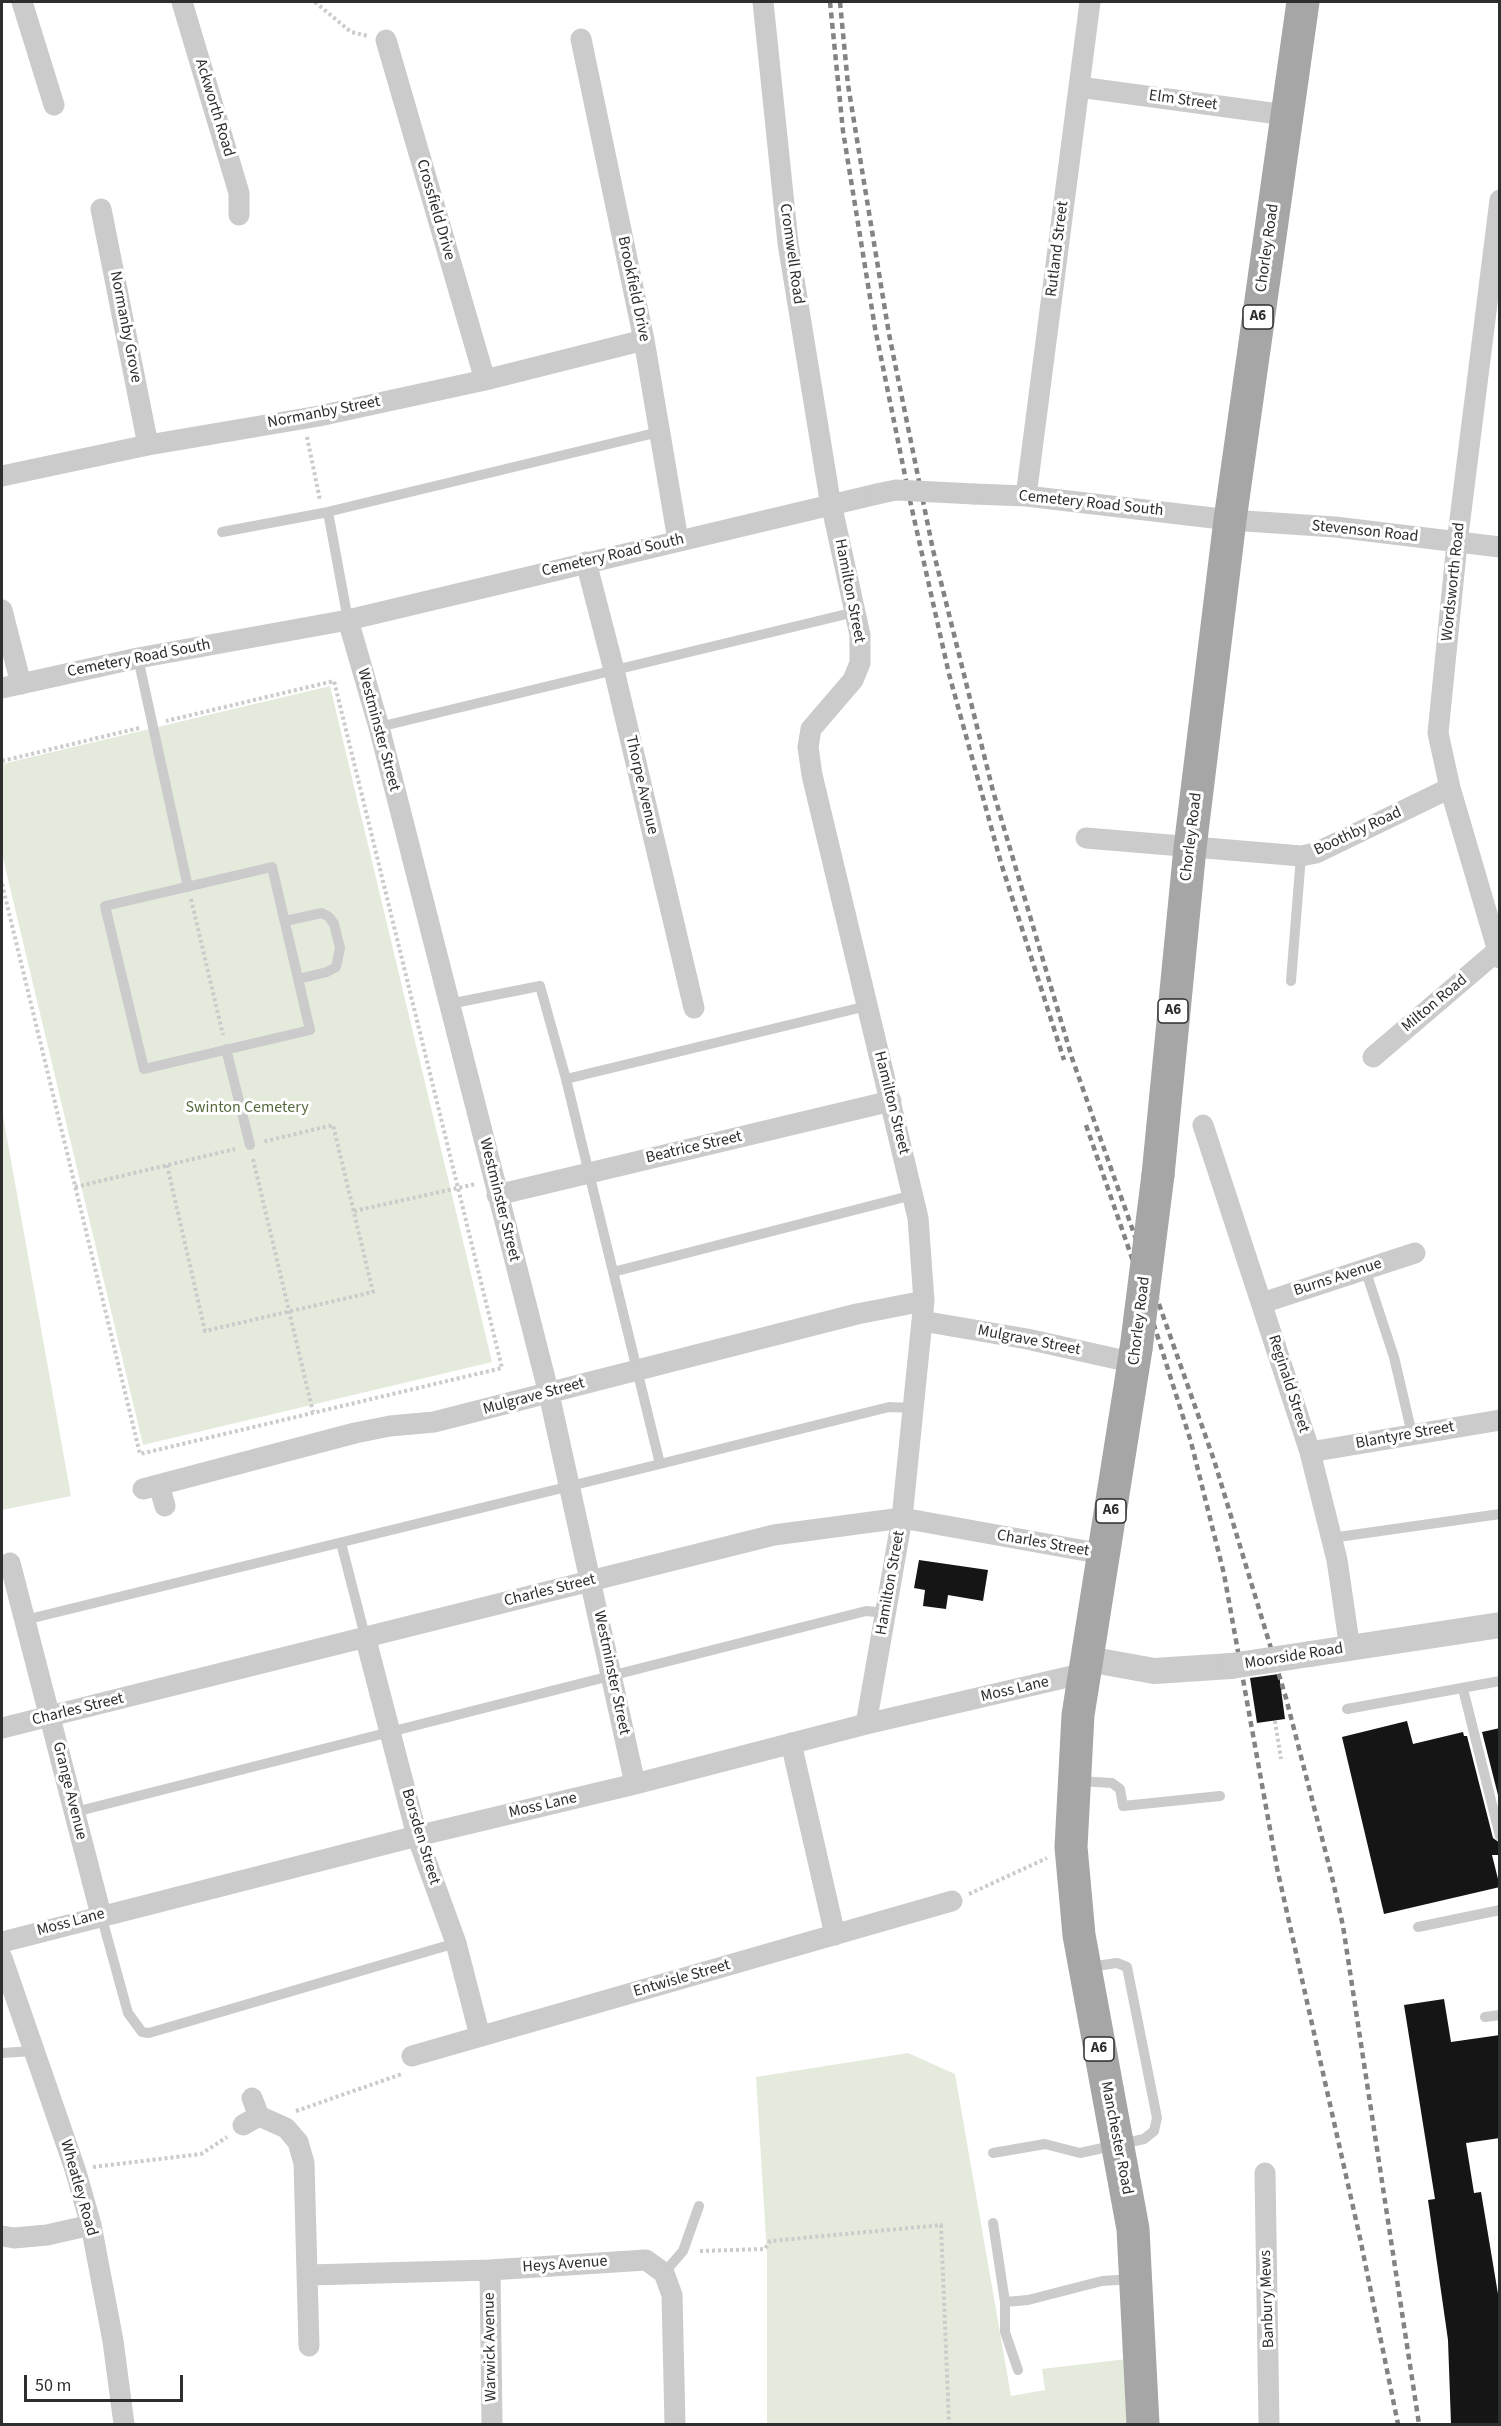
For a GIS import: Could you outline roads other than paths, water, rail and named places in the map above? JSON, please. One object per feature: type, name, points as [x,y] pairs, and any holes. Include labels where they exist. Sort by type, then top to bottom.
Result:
[{"type":"main road","name":"Chorley Road","points":[[1086,1666],[1136,1356],[1158,1175],[1191,848],[1230,520],[1303,2]]},
{"type":"main road","name":"Manchester Road","points":[[1086,1666],[1078,1715],[1071,1847],[1078,1935],[1133,2229],[1143,2424]]},
{"type":"street","points":[[22,2],[54,105]]},
{"type":"street","name":"Ackworth Road","points":[[182,2],[239,193],[239,215]]},
{"type":"street","name":"Cromwell Road","points":[[763,2],[788,243],[831,504]]},
{"type":"street","name":"Rutland Street","points":[[1026,496],[1090,2]]},
{"type":"street","name":"Brookfield Drive","points":[[582,39],[644,340],[678,540]]},
{"type":"street","name":"Crossfield Drive","points":[[386,40],[485,380]]},
{"type":"street","name":"Elm Street","points":[[1079,87],[1286,115]]},
{"type":"street","name":"Wordsworth Road","points":[[1498,954],[1450,788],[1438,733],[1457,543],[1500,200]]},
{"type":"street","name":"Normanby Grove","points":[[101,209],[148,445]]},
{"type":"street","name":"Normanby Street","points":[[2,476],[148,445],[303,418],[485,380],[644,340]]},
{"type":"street","name":"Cemetery Road South","points":[[11,686],[138,658],[348,620],[896,490],[1026,496],[1230,520]]},
{"type":"street","name":"Hamilton Street","points":[[831,504],[860,635],[860,663],[853,680],[811,729],[808,747],[812,775],[918,1218],[923,1311],[902,1518],[866,1724]]},
{"type":"street","name":"Stevenson Road","points":[[1230,520],[1335,528],[1500,547]]},
{"type":"street","name":"Thorpe Avenue","points":[[586,562],[694,1008]]},
{"type":"street","points":[[2,610],[11,686]]},
{"type":"street","name":"Westminster Street","points":[[348,620],[379,727],[549,1394],[635,1784]]},
{"type":"street","name":"Boothby Road","points":[[1086,838],[1301,856],[1316,853],[1450,788]]},
{"type":"street","name":"Milton Road","points":[[1373,1057],[1498,954]]},
{"type":"street","name":"Beatrice Street","points":[[497,1195],[891,1101]]},
{"type":"street","name":"Reginald Street","points":[[1203,1125],[1310,1452],[1331,1538],[1350,1648]]},
{"type":"street","name":"Burns Avenue","points":[[1262,1303],[1415,1252]]},
{"type":"street","name":"Mulgrave Street","points":[[165,1506],[151,1487],[355,1433],[390,1426],[434,1422],[549,1394],[637,1369],[857,1314],[923,1311],[1027,1339],[1136,1356]]},
{"type":"street","name":"Blantyre Street","points":[[1310,1452],[1500,1420]]},
{"type":"street","name":"Charles Street","points":[[2,1728],[774,1535],[902,1518],[1103,1554]]},
{"type":"street","name":"Grange Avenue","points":[[10,1563],[101,1915]]},
{"type":"street","name":"Moorside Road","points":[[1086,1666],[1154,1671],[1231,1666],[1500,1625]]},
{"type":"street","name":"Borsden Street","points":[[365,1636],[417,1836],[456,1943],[480,2036]]},
{"type":"street","name":"Moss Lane","points":[[2,1942],[417,1836],[635,1784],[1086,1666]]},
{"type":"street","points":[[791,1743],[835,1935]]},
{"type":"street","name":"Entwisle Street","points":[[412,2056],[952,1901]]},
{"type":"street","name":"Wheatley Road","points":[[2,1958],[75,2169],[91,2225],[113,2341],[124,2424]]},
{"type":"street","points":[[251,2113],[286,2128],[298,2142],[304,2163],[309,2274],[309,2346]]},
{"type":"street","name":"Banbury Mews","points":[[1265,2173],[1269,2424]]},
{"type":"street","points":[[2,2236],[14,2238],[47,2235],[91,2225]]},
{"type":"street","name":"Heys Avenue","points":[[309,2274],[490,2270],[646,2260],[664,2273]]},
{"type":"street","name":"Warwick Avenue","points":[[490,2270],[492,2424]]},
{"type":"street","points":[[664,2273],[672,2295],[675,2424]]},
{"type":"lane","points":[[222,532],[326,512],[659,432]]},
{"type":"lane","points":[[326,512],[348,620]]},
{"type":"lane","points":[[379,727],[855,612]]},
{"type":"lane","points":[[138,658],[188,887]]},
{"type":"lane","points":[[1291,981],[1301,856]]},
{"type":"lane","points":[[272,867],[310,1030],[144,1069],[105,906],[188,887],[272,867]]},
{"type":"lane","points":[[285,921],[322,913],[334,924],[340,948],[336,967],[327,972],[298,979]]},
{"type":"lane","points":[[449,1004],[540,986],[566,1079],[660,1464]]},
{"type":"lane","points":[[566,1079],[867,1006]]},
{"type":"lane","points":[[226,1049],[250,1145]]},
{"type":"lane","points":[[613,1272],[913,1195]]},
{"type":"lane","points":[[1365,1269],[1394,1357],[1412,1434]]},
{"type":"lane","points":[[25,1620],[889,1407],[913,1408]]},
{"type":"lane","points":[[1331,1538],[1500,1514]]},
{"type":"lane","points":[[341,1543],[365,1636]]},
{"type":"lane","points":[[75,1812],[866,1611],[886,1613]]},
{"type":"lane","points":[[1347,1709],[1500,1681]]},
{"type":"lane","points":[[1462,1689],[1500,1836]]},
{"type":"lane","points":[[1073,1781],[1112,1783],[1120,1789],[1123,1806],[1220,1797]]},
{"type":"lane","points":[[1418,1927],[1500,1910]]},
{"type":"lane","points":[[101,1915],[128,2013],[142,2032],[149,2033],[456,1943]]},
{"type":"lane","points":[[993,2154],[1045,2144],[1080,2153],[1144,2139],[1154,2131],[1156,2125],[1127,1967],[1123,1964],[1084,1967]]},
{"type":"lane","points":[[1485,2017],[1500,2015]]},
{"type":"lane","points":[[2,2053],[33,2051]]},
{"type":"lane","points":[[664,2273],[683,2251],[699,2206]]},
{"type":"lane","points":[[993,2223],[1005,2302],[1005,2332],[1018,2370]]},
{"type":"lane","points":[[1005,2302],[1028,2300],[1102,2282],[1136,2278]]},
{"type":"railway","points":[[830,2],[843,131],[875,328],[911,505],[949,674],[1001,863],[1064,1060]]},
{"type":"railway","points":[[840,2],[848,85],[889,334],[933,550],[993,791],[1072,1058],[1214,1460],[1286,1698],[1332,1877],[1343,1926],[1419,2424]]},
{"type":"railway","points":[[1086,1125],[1142,1287],[1191,1442],[1224,1574],[1277,1868],[1360,2238],[1398,2424]]},
{"type":"park label","name":"Swinton Cemetery","points":[[247,1108]]}]
